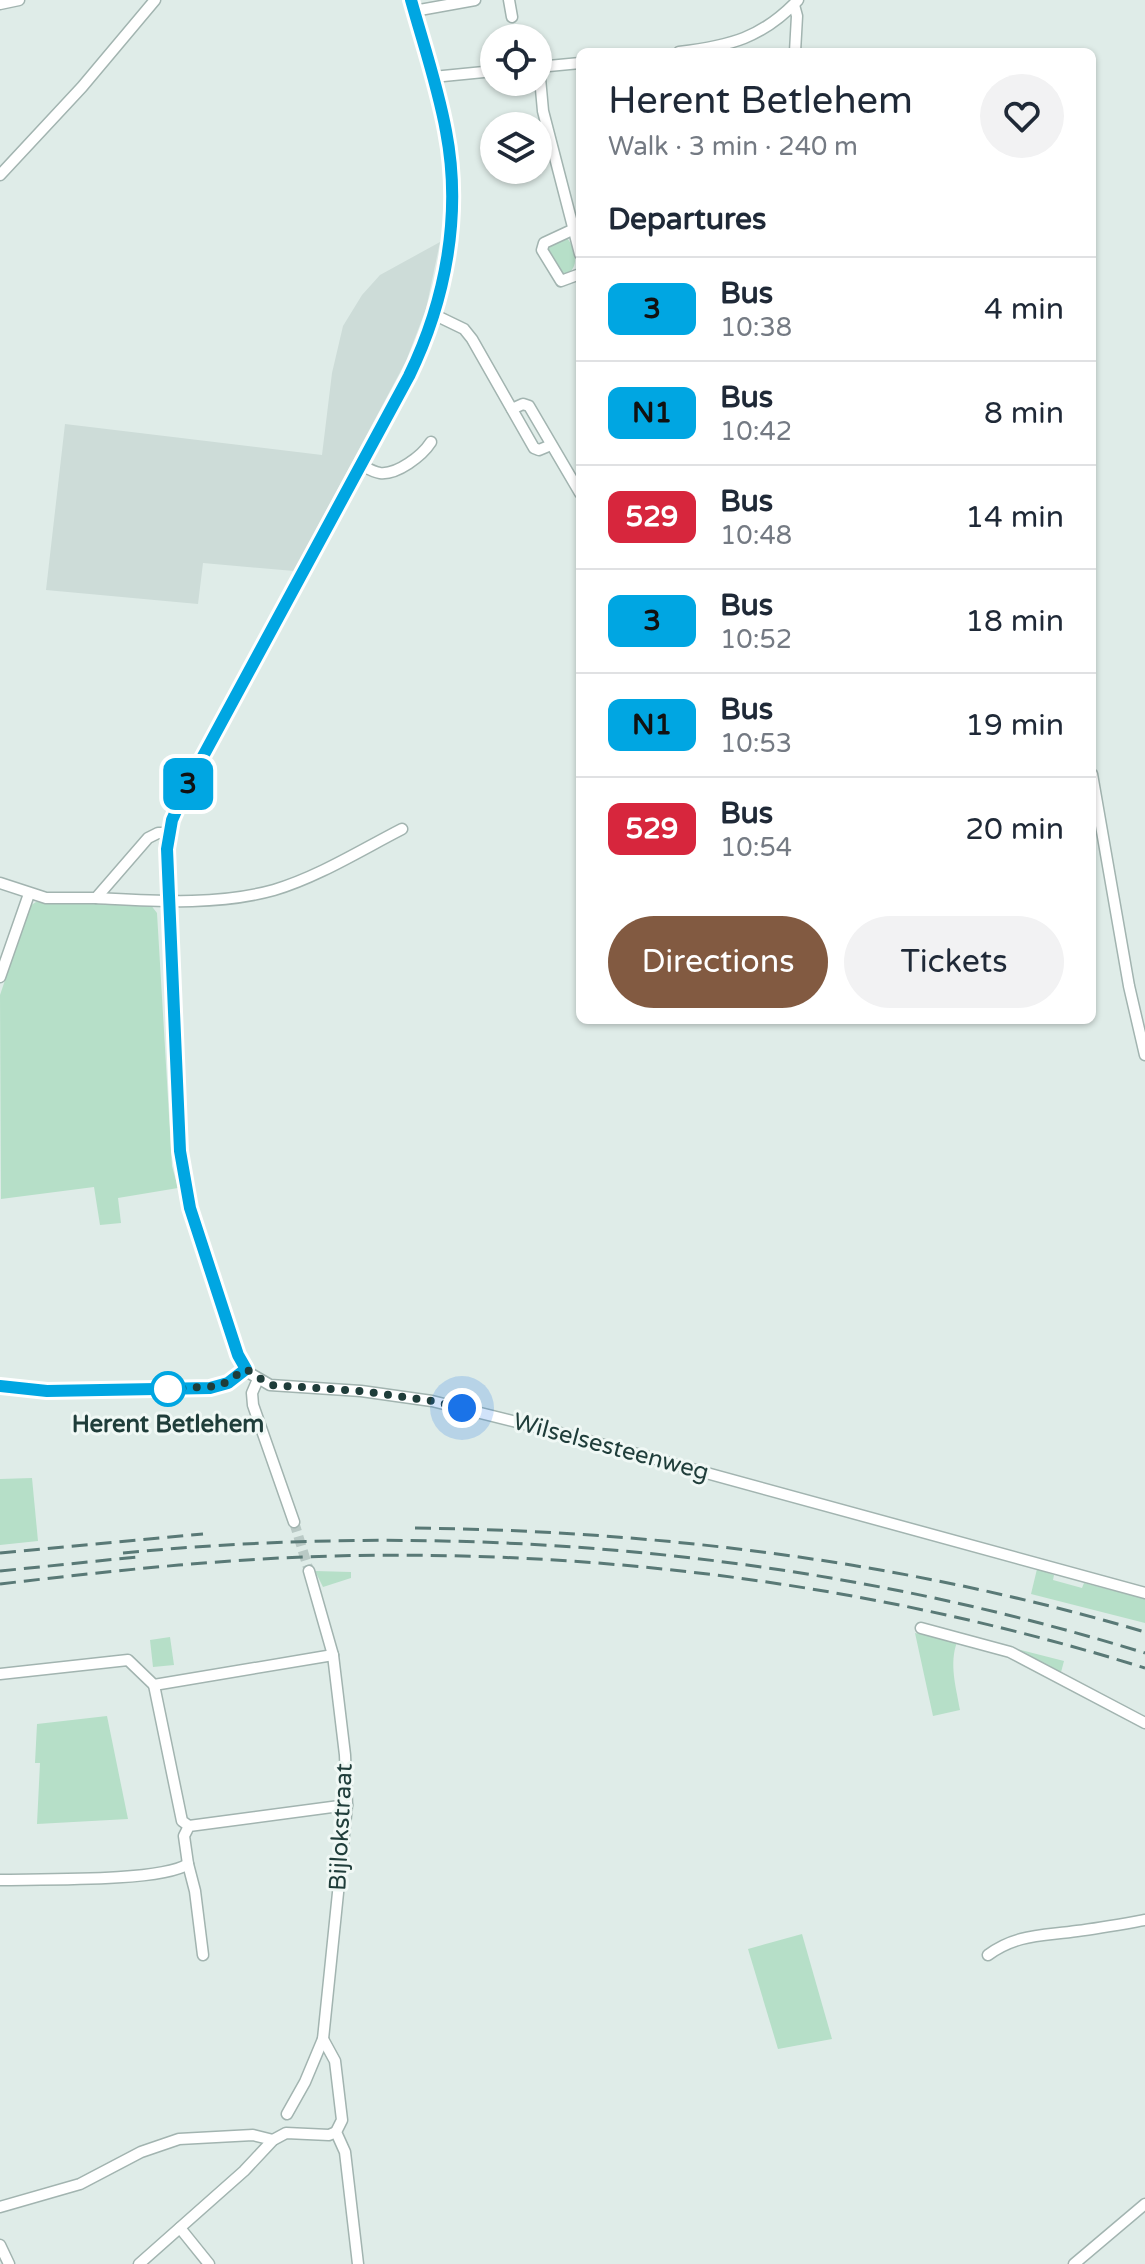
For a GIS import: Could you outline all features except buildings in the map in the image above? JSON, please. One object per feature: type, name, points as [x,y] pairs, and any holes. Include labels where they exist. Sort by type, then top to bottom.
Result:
[{"type":"street","points":[[0,4],[19,0]]},
{"type":"street","points":[[0,175],[82,87],[155,0]]},
{"type":"street","points":[[0,1386],[47,1391],[210,1388],[228,1383],[246,1369],[238,1355],[213,1281],[184,1185],[179,1136],[168,833],[188,784],[418,358],[435,315],[448,256],[452,196],[446,131],[412,6],[475,0]]},
{"type":"street","points":[[509,0],[512,17]]},
{"type":"street","points":[[713,48],[744,40],[796,2]]},
{"type":"street","points":[[795,48],[796,2]]},
{"type":"street","points":[[552,66],[576,63]]},
{"type":"street","points":[[433,77],[480,72]]},
{"type":"street","points":[[542,96],[576,242]]},
{"type":"street","points":[[572,230],[550,238],[542,250],[561,281],[576,275]]},
{"type":"street","points":[[435,315],[464,329],[472,339],[534,448],[539,450],[551,445]]},
{"type":"street","points":[[512,409],[523,404],[529,406],[576,486]]},
{"type":"street","points":[[361,465],[375,472],[395,470],[420,455],[431,442]]},
{"type":"street","points":[[1096,792],[1129,986],[1145,1055]]},
{"type":"street","points":[[0,883],[46,898],[169,902],[272,890],[296,882],[402,829]]},
{"type":"street","points":[[96,898],[148,838],[158,833],[168,833]]},
{"type":"street","points":[[0,977],[29,894]]},
{"type":"street","name":"Wilselsesteenweg","points":[[246,1369],[258,1379],[279,1386],[361,1391],[432,1401],[1145,1593]]},
{"type":"street","points":[[258,1379],[252,1393],[253,1405],[294,1522]]},
{"type":"street","name":"Bijlokstraat","points":[[287,2114],[323,2039],[347,1805],[345,1755],[333,1655],[309,1571]]},
{"type":"street","points":[[921,1628],[1010,1652],[1145,1723]]},
{"type":"street","points":[[154,1685],[333,1655]]},
{"type":"street","points":[[0,1674],[128,1660],[154,1685],[182,1821],[189,1826],[347,1805]]},
{"type":"street","points":[[189,1826],[184,1836],[203,1955]]},
{"type":"street","points":[[0,1880],[134,1876],[179,1869],[188,1864]]},
{"type":"street","points":[[988,1955],[1024,1936],[1082,1931],[1145,1920]]},
{"type":"street","name":"Bijlokstraat","points":[[323,2039],[335,2061],[342,2120],[336,2132]]},
{"type":"street","points":[[139,2264],[244,2171],[273,2140],[286,2133],[329,2135],[336,2132],[345,2152],[358,2264]]},
{"type":"street","points":[[0,2207],[80,2184],[141,2152],[179,2139],[253,2135],[273,2140]]},
{"type":"street","points":[[1074,2264],[1145,2204]]},
{"type":"street","points":[[180,2228],[209,2264]]},
{"type":"street","points":[[0,2245],[9,2264]]},
{"type":"shaded area","points":[[440,242],[426,309],[406,361],[294,571],[203,563],[198,604],[46,590],[65,424],[322,455],[332,373],[343,326],[362,295],[380,275]]},
{"type":"green space","points":[[567,238],[573,247],[575,263],[566,275],[548,248],[549,242]]},
{"type":"green space","points":[[36,902],[150,904],[157,913],[172,1166],[178,1188],[118,1198],[121,1223],[100,1225],[94,1187],[1,1199],[0,995],[30,906]]},
{"type":"green space","points":[[32,1478],[38,1541],[0,1545],[0,1479]]},
{"type":"green space","points":[[1037,1569],[1054,1575],[1053,1580],[1082,1588],[1084,1583],[1145,1599],[1145,1623],[1031,1594]]},
{"type":"green space","points":[[315,1571],[351,1572],[351,1578],[323,1587]]},
{"type":"green space","points":[[915,1633],[957,1642],[953,1667],[960,1710],[933,1716]]},
{"type":"green space","points":[[170,1637],[174,1665],[153,1667],[150,1640]]},
{"type":"green space","points":[[1005,1646],[1064,1661],[1060,1676]]},
{"type":"green space","points":[[107,1716],[128,1819],[37,1824],[40,1763],[35,1763],[37,1724]]},
{"type":"green space","points":[[802,1934],[832,2039],[778,2049],[748,1949]]},
{"type":"tunnel","points":[[294,1522],[309,1571]]},
{"type":"railway","points":[[415,1528],[600,1536],[784,1555],[966,1587],[1145,1632]]},
{"type":"railway","points":[[0,1553],[203,1534]]},
{"type":"railway","points":[[123,1553],[252,1544],[381,1540],[510,1543],[639,1552],[767,1568],[894,1590],[1020,1618],[1145,1653]]},
{"type":"railway","points":[[0,1584],[166,1566],[332,1556],[435,1555],[538,1559],[641,1567],[845,1595],[1046,1639],[1145,1668]]},
{"type":"railway","points":[[0,1571],[137,1557]]},
{"type":"bus line","name":"3","points":[[0,1386],[47,1391],[210,1388],[228,1383],[246,1369],[238,1355],[208,1266],[184,1185],[179,1136],[168,833],[188,784],[409,376],[435,315],[450,238],[450,163],[440,104],[411,0]]},
{"type":"place","name":"Herent Betlehem","points":[[168,1389]]},
{"type":"route","points":[[168,1389],[220,1386],[246,1369],[270,1385],[361,1391],[462,1408]]}]
